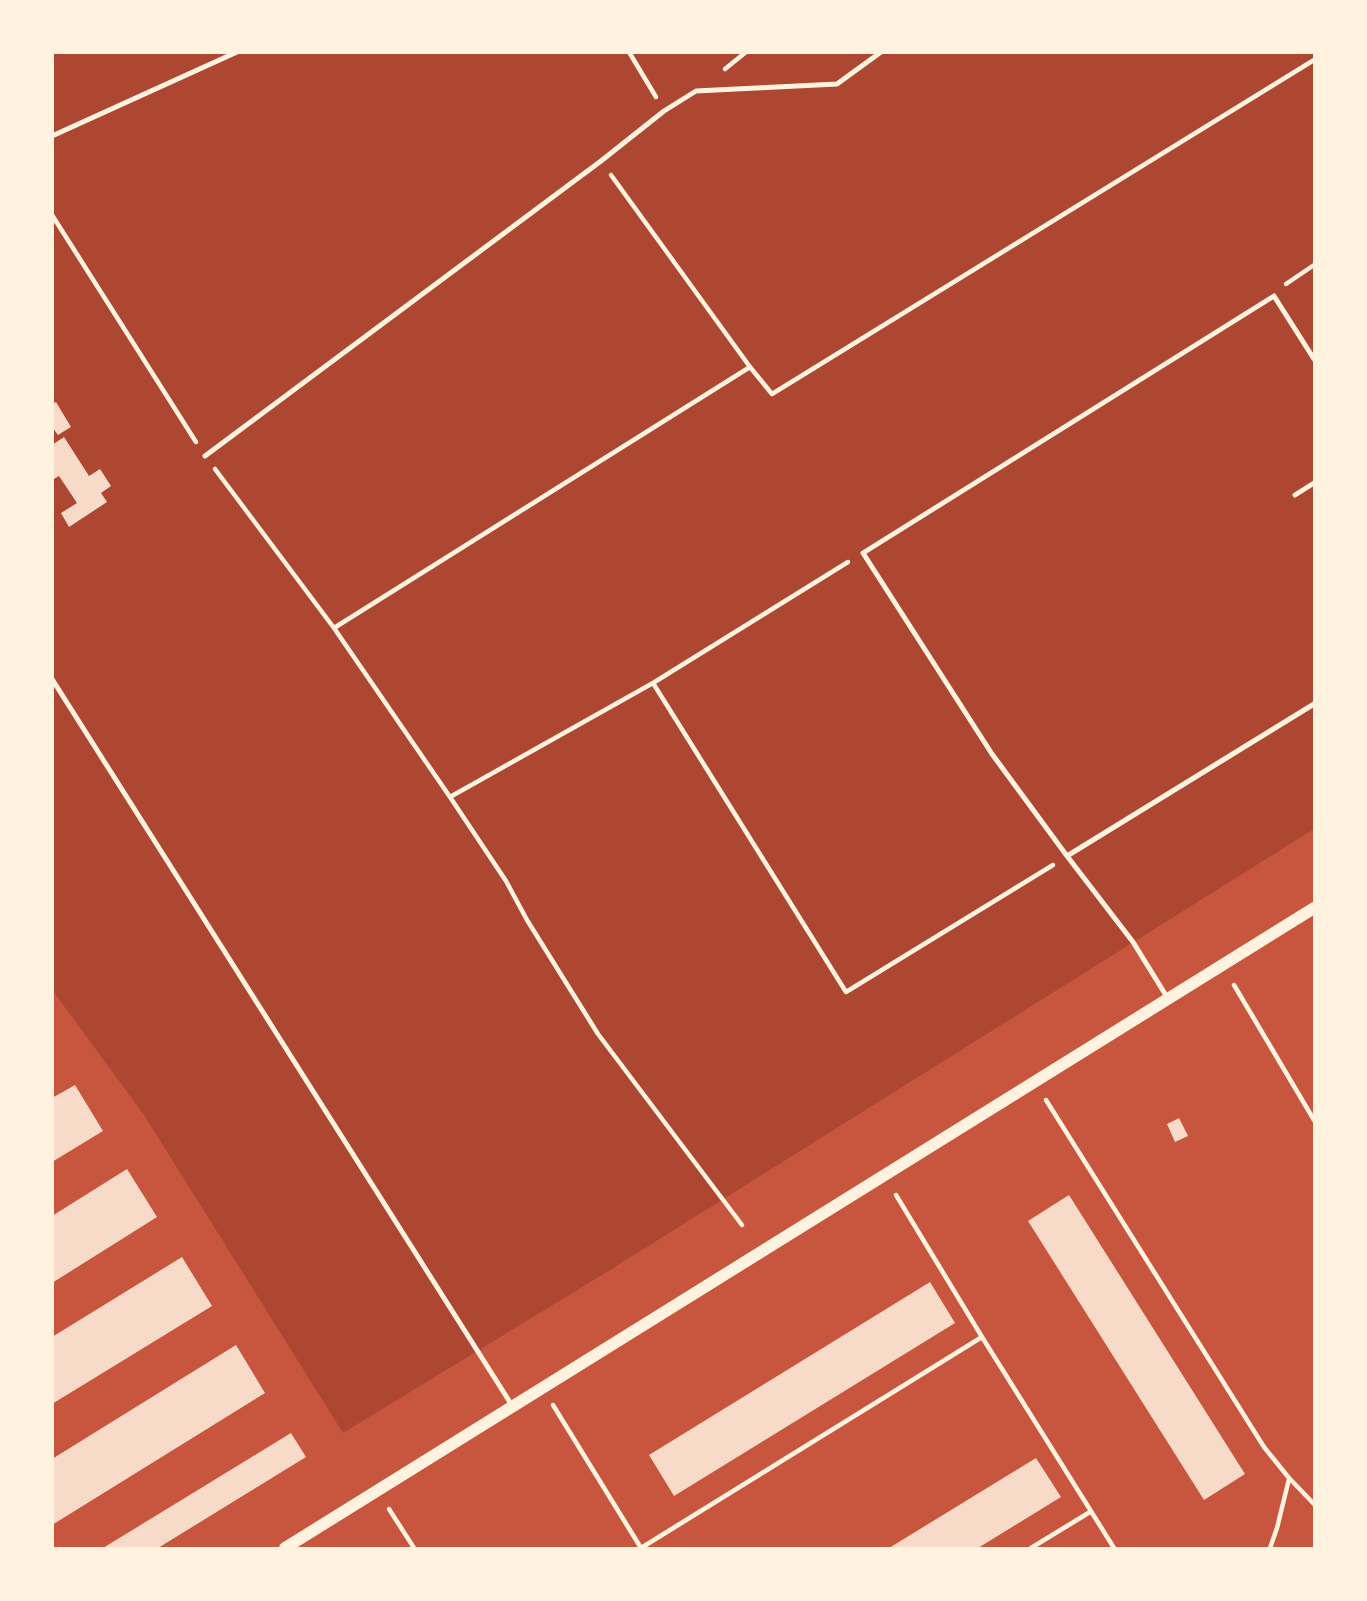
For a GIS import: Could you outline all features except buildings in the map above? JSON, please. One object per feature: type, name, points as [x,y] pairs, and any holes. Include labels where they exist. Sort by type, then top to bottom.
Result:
[{"type":"street","points":[[285,1549],[1314,908]]},
{"type":"lane","points":[[52,136],[237,52]]},
{"type":"lane","points":[[205,456],[601,161],[664,111],[696,91],[837,84],[881,52]]},
{"type":"lane","points":[[1168,1000],[1133,942],[992,754],[863,553],[1274,296],[1314,359]]},
{"type":"lane","points":[[1295,495],[1314,483]]},
{"type":"lane","points":[[52,679],[513,1407]]},
{"type":"lane","points":[[1066,856],[1314,704]]},
{"type":"path","points":[[629,52],[664,111]]},
{"type":"path","points":[[601,161],[772,394],[1314,60]]},
{"type":"path","points":[[52,215],[205,456],[334,628],[450,797],[506,881],[527,920],[598,1034],[742,1225]]},
{"type":"path","points":[[1274,296],[1282,286],[1314,265]]},
{"type":"path","points":[[334,628],[750,367]]},
{"type":"path","points":[[450,797],[653,682],[863,553]]},
{"type":"path","points":[[653,682],[846,992],[1066,856]]},
{"type":"path","points":[[1223,966],[1314,1119]]},
{"type":"path","points":[[1035,1083],[1264,1447],[1314,1504]]},
{"type":"path","points":[[885,1176],[1114,1549]]},
{"type":"path","points":[[543,1388],[641,1548],[982,1337]]},
{"type":"path","points":[[1270,1549],[1289,1478]]},
{"type":"path","points":[[378,1490],[414,1549]]},
{"type":"path","points":[[1031,1549],[1091,1512]]},
{"type":"shaded area","points":[[53,53],[1314,53],[1314,829],[610,1270],[343,1433],[144,1115],[53,991]]}]
